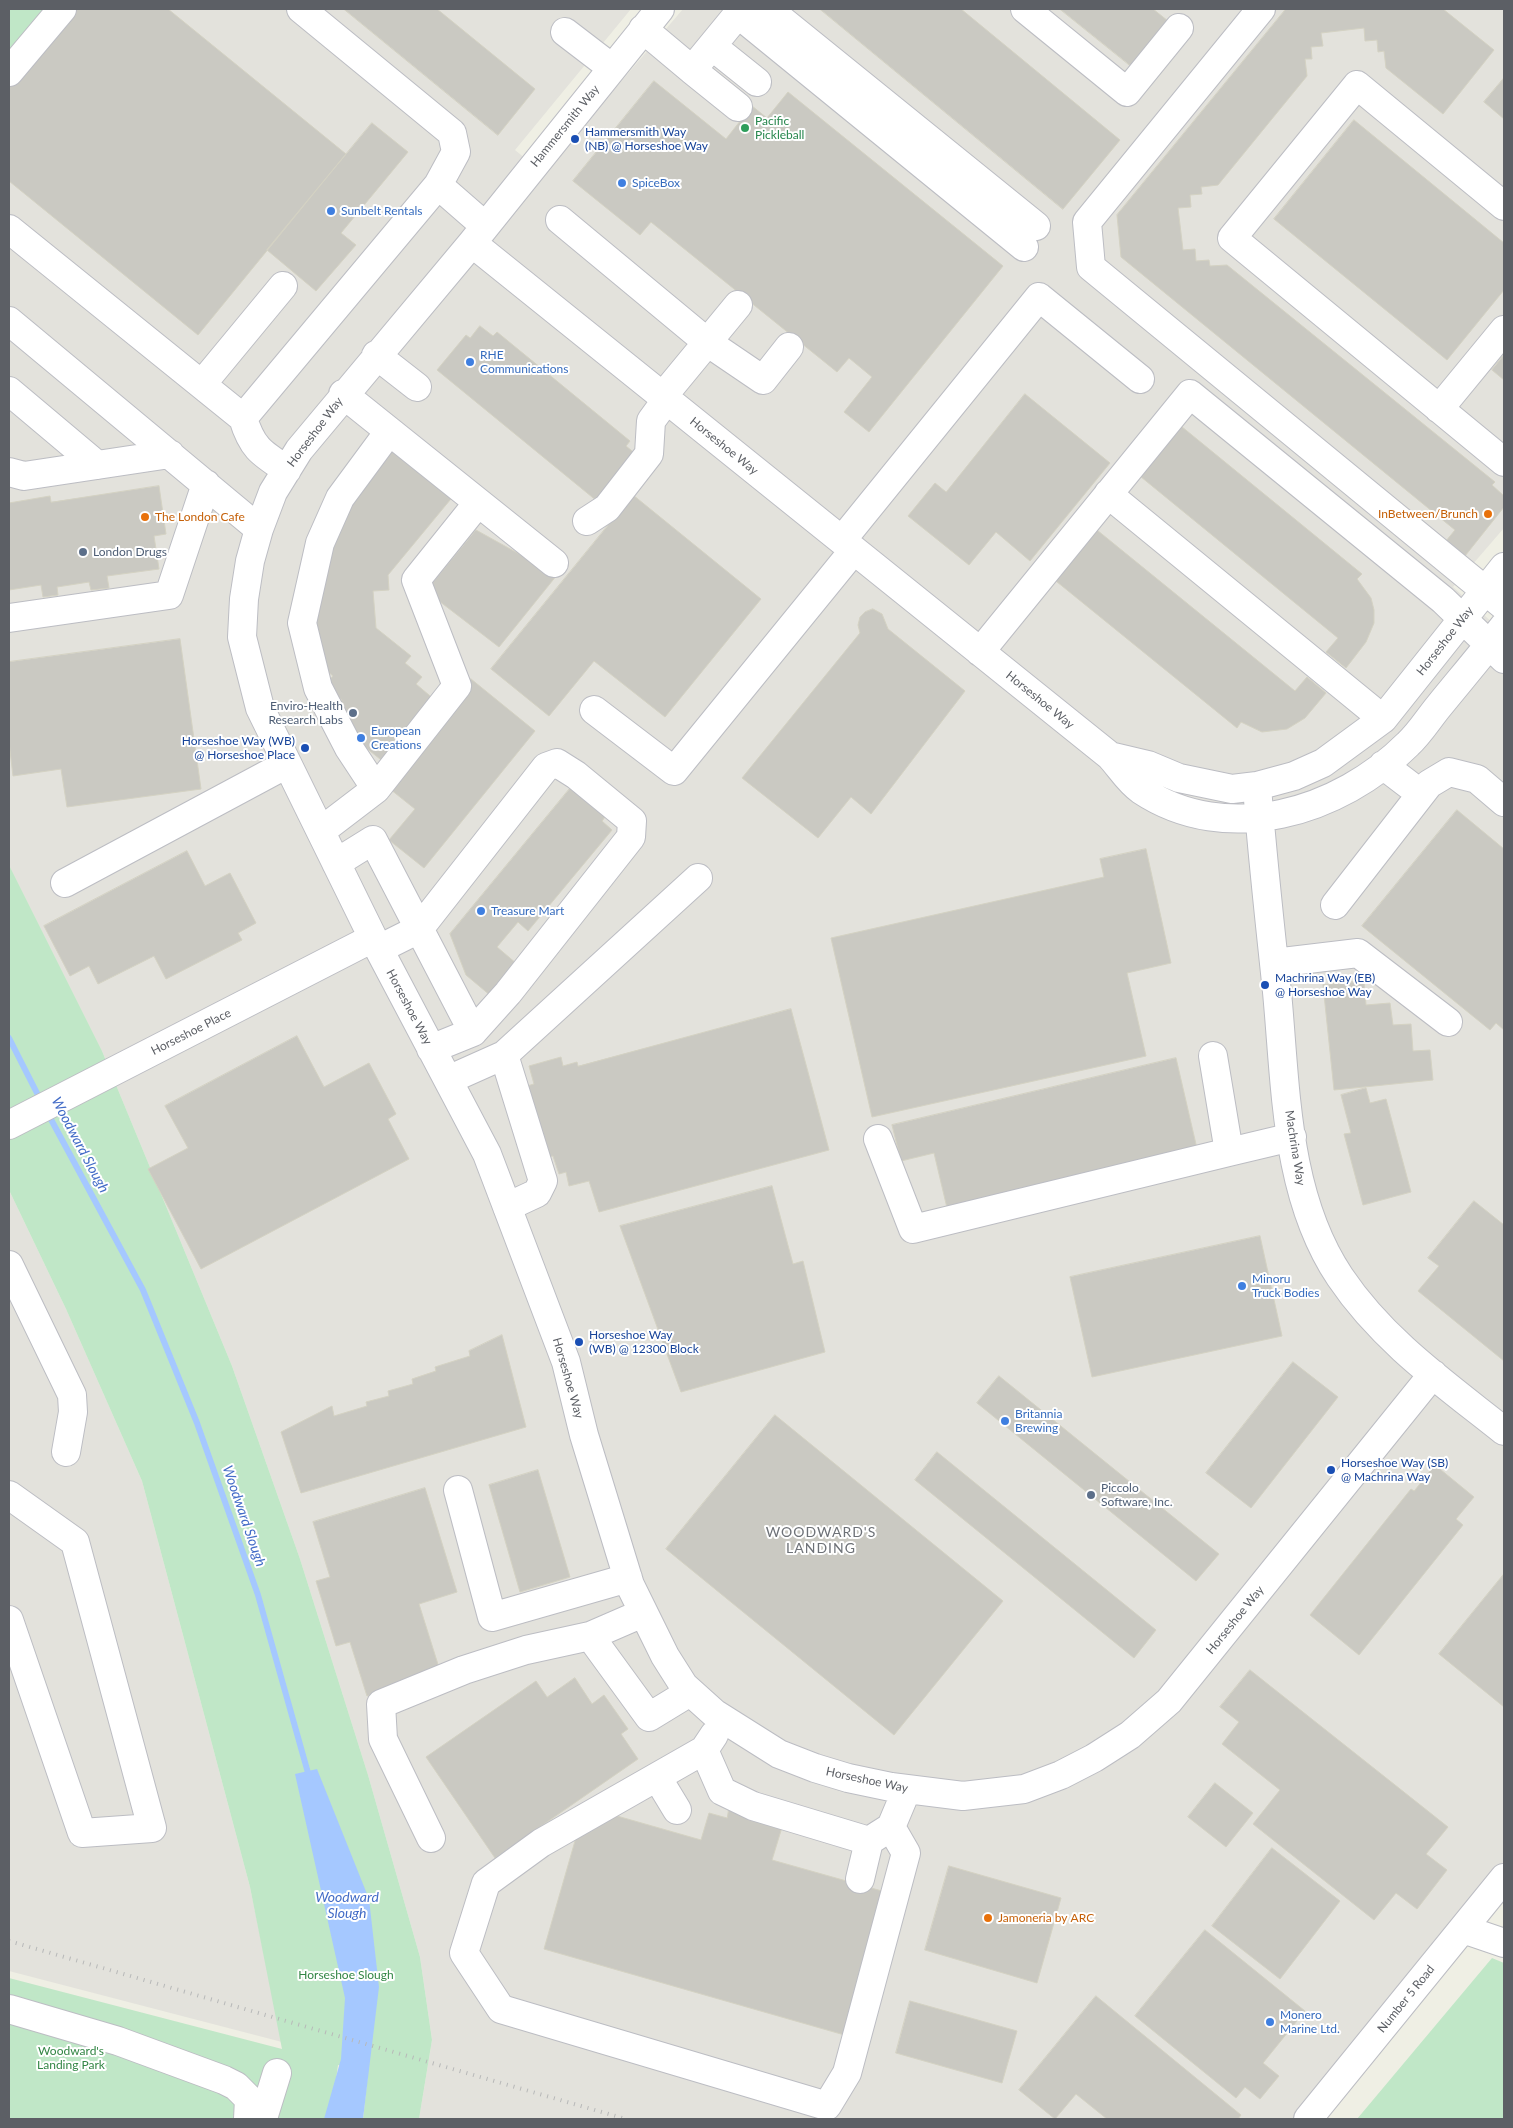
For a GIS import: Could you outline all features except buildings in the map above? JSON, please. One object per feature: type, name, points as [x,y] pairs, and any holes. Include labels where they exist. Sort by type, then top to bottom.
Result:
[{"type":"street","points":[[9,72],[62,9]]},
{"type":"street","points":[[243,418],[438,185],[456,152],[452,133],[301,9]]},
{"type":"street","points":[[692,70],[738,14],[1030,237],[768,9]]},
{"type":"street","points":[[1024,9],[1127,92],[1179,28]]},
{"type":"street","points":[[1261,9],[1087,222],[1091,267],[1494,598]]},
{"type":"street","points":[[651,19],[692,70],[738,107]]},
{"type":"street","name":"Hammersmith Way","points":[[478,234],[651,19]]},
{"type":"street","points":[[565,32],[612,68]]},
{"type":"street","points":[[712,46],[757,82]]},
{"type":"street","points":[[1504,206],[1357,85],[1232,238],[1504,462]]},
{"type":"street","points":[[438,185],[478,234]]},
{"type":"street","points":[[560,220],[707,342],[763,380],[790,347]]},
{"type":"street","points":[[9,229],[243,418],[250,440],[265,455],[287,470]]},
{"type":"street","name":"Horseshoe Way","points":[[1432,1374],[1169,1701],[1130,1735],[1094,1758],[1062,1775],[1024,1789],[963,1796],[908,1789],[848,1778],[815,1768],[779,1754],[725,1720],[684,1686],[665,1656],[643,1613],[628,1578],[584,1435],[566,1362],[487,1154],[376,943],[260,708],[242,637],[244,599],[258,529],[274,492],[299,450],[343,394],[478,234],[665,398],[1110,756],[1140,789],[1159,799],[1184,809],[1226,819],[1260,819],[1305,808],[1352,787],[1383,765],[1409,743],[1499,643]]},
{"type":"street","points":[[202,384],[283,286]]},
{"type":"street","points":[[594,710],[674,772],[1039,297],[1140,379]]},
{"type":"street","points":[[587,521],[607,508],[649,454],[651,421],[665,398],[738,304]]},
{"type":"street","points":[[9,321],[258,529]]},
{"type":"street","points":[[1439,409],[1504,330]]},
{"type":"street","points":[[376,355],[417,387]]},
{"type":"street","points":[[9,391],[97,465]]},
{"type":"street","points":[[343,394],[477,504],[554,563]]},
{"type":"street","points":[[980,652],[1190,394],[1443,600],[1462,620],[1499,643]]},
{"type":"street","points":[[376,789],[349,748],[318,688],[302,623],[320,543],[340,498],[388,432]]},
{"type":"street","points":[[9,472],[24,476],[170,454]]},
{"type":"street","points":[[9,618],[169,594],[206,484]]},
{"type":"street","points":[[1108,494],[1383,719]]},
{"type":"street","points":[[321,832],[376,789],[457,686],[416,580],[477,504]]},
{"type":"street","name":"Horseshoe Way","points":[[1110,756],[1148,766],[1179,778],[1232,790],[1258,786],[1294,776],[1323,763],[1383,719],[1462,620],[1494,598],[1504,567]]},
{"type":"street","points":[[419,929],[546,767],[557,762],[576,775],[632,821],[631,837],[508,993],[473,1032],[431,1049]]},
{"type":"street","points":[[65,883],[287,764]]},
{"type":"street","points":[[1383,765],[1421,794]]},
{"type":"street","points":[[1335,905],[1429,784],[1449,772],[1477,779],[1504,802]]},
{"type":"street","name":"Machrina Way","points":[[1258,786],[1292,1137],[1300,1184],[1309,1216],[1322,1247],[1340,1277],[1370,1317],[1402,1349],[1504,1431]]},
{"type":"street","points":[[336,862],[373,840],[473,1032]]},
{"type":"street","points":[[448,1080],[504,1055],[698,878]]},
{"type":"street","name":"Horseshoe Place","points":[[17,1121],[80,1088],[376,943],[419,929]]},
{"type":"street","points":[[1274,963],[1358,953],[1448,1022]]},
{"type":"street","points":[[504,1055],[543,1181],[537,1193],[507,1207]]},
{"type":"street","points":[[1213,1056],[1229,1152]]},
{"type":"street","points":[[878,1139],[913,1230],[1292,1137]]},
{"type":"street","points":[[9,1264],[72,1395],[74,1412],[66,1452]]},
{"type":"street","points":[[458,1490],[492,1617],[628,1578]]},
{"type":"street","points":[[9,1495],[75,1542],[152,1828],[82,1833],[9,1620]]},
{"type":"street","points":[[431,1838],[384,1739],[381,1704],[464,1670],[526,1650],[590,1636],[643,1613]]},
{"type":"street","points":[[590,1636],[649,1717],[690,1692]]},
{"type":"street","points":[[704,1750],[722,1791],[753,1806],[880,1834],[906,1853],[847,2073],[828,2106],[501,2010],[464,1953],[486,1883],[541,1843],[704,1750],[725,1720]]},
{"type":"street","points":[[657,1777],[677,1810]]},
{"type":"street","points":[[860,1879],[880,1834],[908,1789]]},
{"type":"street","name":"Number 5 Road","points":[[1308,2119],[1504,1878]]},
{"type":"street","points":[[1463,1929],[1504,1943]]},
{"type":"street","points":[[9,2009],[118,2041],[224,2080],[236,2086],[249,2099],[248,2119]]},
{"type":"street","points":[[256,2119],[264,2116],[277,2073]]},
{"type":"shaded area","points":[[52,9],[631,9],[515,150],[543,173],[683,9],[1504,9],[1504,528],[1453,587],[1504,633],[1504,1865],[1297,2119],[419,2119],[432,2040],[420,1957],[368,1775],[300,1559],[232,1366],[102,1051],[9,865],[9,62]]},
{"type":"shaded area","points":[[9,1190],[66,1309],[142,1481],[250,1887],[282,2042],[9,1971]]},
{"type":"green space","points":[[9,9],[53,9],[9,62]]},
{"type":"green space","name":"Horseshoe Slough","points":[[9,865],[102,1051],[232,1366],[300,1559],[368,1775],[420,1957],[432,2040],[419,2119],[363,2119],[368,2073],[338,2065],[331,2119],[9,2119],[9,1978],[282,2049],[250,1887],[142,1481],[66,1309],[9,1190]]},
{"type":"green space","points":[[1492,1958],[1504,1963],[1504,2119],[1357,2119]]},
{"type":"water","name":"Woodward Slough","points":[[317,1769],[369,1899],[379,1987],[363,2119],[324,2119],[341,2059],[345,1998],[295,1774]]},
{"type":"waterway","name":"Woodward Slough","points":[[9,1038],[41,1101]]},
{"type":"waterway","name":"Woodward Slough","points":[[47,1112],[143,1290],[197,1423],[258,1595],[310,1780]]},
{"type":"railway","points":[[9,1941],[626,2119]]},
{"type":"place","name":"Pacific Pickleball","points":[[745,128]]},
{"type":"place","name":"Hammersmith Way (NB) @ Horseshoe Way","points":[[575,139]]},
{"type":"place","name":"SpiceBox","points":[[622,183]]},
{"type":"place","name":"Sunbelt Rentals","points":[[331,211]]},
{"type":"place","name":"RHE Communications","points":[[470,362]]},
{"type":"place","name":"InBetween/Brunch","points":[[1488,514]]},
{"type":"place","name":"The London Cafe","points":[[145,517]]},
{"type":"place","name":"London Drugs","points":[[83,552]]},
{"type":"place","name":"Enviro-Health Research Labs","points":[[353,713]]},
{"type":"place","name":"European Creations","points":[[361,738]]},
{"type":"place","name":"Horseshoe Way (WB) @ Horseshoe Place","points":[[305,748]]},
{"type":"place","name":"Treasure Mart","points":[[481,911]]},
{"type":"place","name":"Machrina Way (EB) @ Horseshoe Way","points":[[1265,985]]},
{"type":"place","name":"Minoru Truck Bodies","points":[[1242,1286]]},
{"type":"place","name":"Horseshoe Way (WB) @ 12300 Block","points":[[579,1342]]},
{"type":"place","name":"Britannia Brewing","points":[[1005,1421]]},
{"type":"place","name":"Horseshoe Way (SB) @ Machrina Way","points":[[1331,1470]]},
{"type":"place","name":"Piccolo Software, Inc.","points":[[1091,1495]]},
{"type":"place","name":"Jamoneria by ARC","points":[[988,1918]]},
{"type":"place","name":"Monero Marine Ltd.","points":[[1270,2022]]},
{"type":"district","name":"WOODWARD'S LANDING","points":[[821,1540]]},
{"type":"park label","name":"Woodward's Landing Park","points":[[71,2058]]}]
